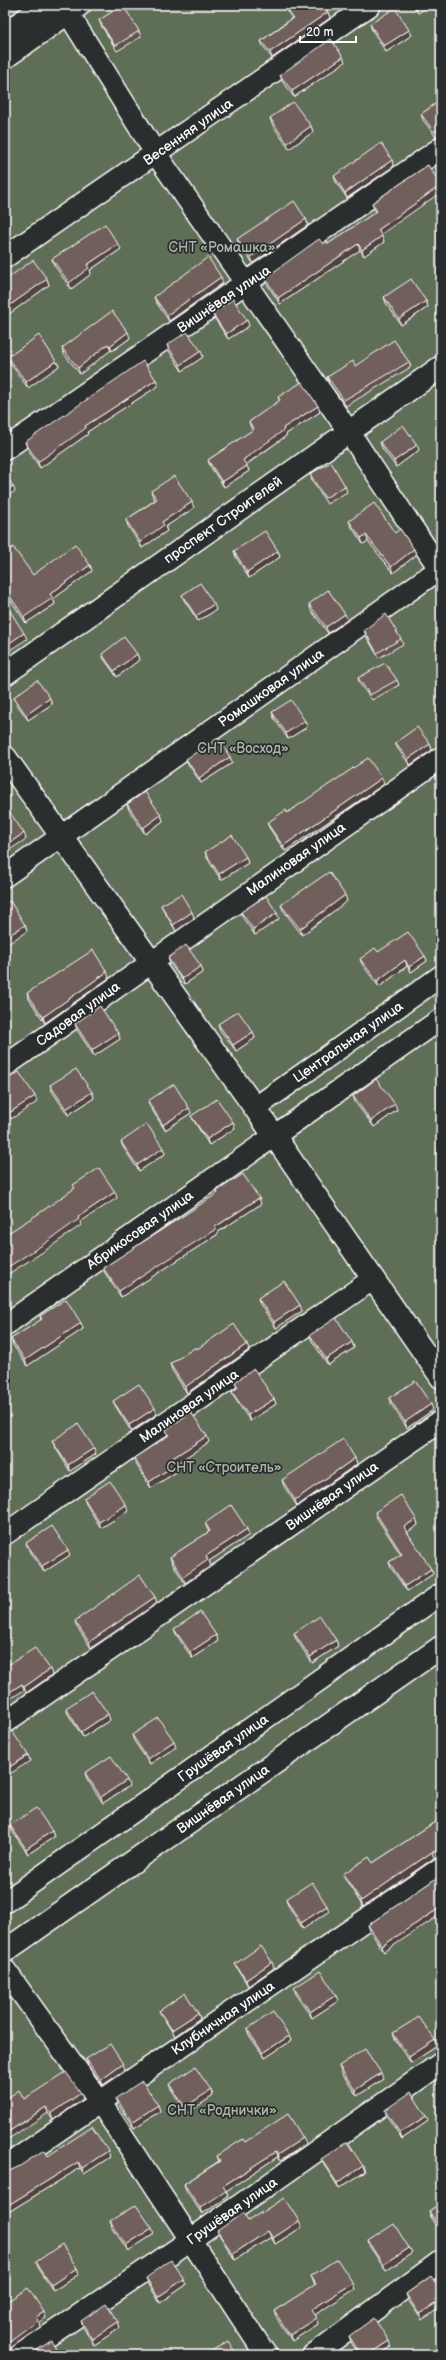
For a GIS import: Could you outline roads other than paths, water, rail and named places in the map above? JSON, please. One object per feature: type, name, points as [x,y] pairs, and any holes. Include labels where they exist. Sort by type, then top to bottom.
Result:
[{"type":"street","points":[[5,33],[45,5]]},
{"type":"street","name":"Весенняя улица","points":[[5,257],[370,5]]},
{"type":"street","points":[[5,58],[70,8],[156,154],[349,432],[441,569]]},
{"type":"street","name":"Вишнёвая улица","points":[[5,448],[247,284],[441,148]]},
{"type":"street","name":"проспект Строителей","points":[[5,674],[441,367]]},
{"type":"street","name":"Ромашковая улица","points":[[5,876],[441,569]]},
{"type":"street","points":[[5,757],[275,1136],[441,1377]]},
{"type":"street","name":"Малиновая улица","points":[[151,961],[441,758]]},
{"type":"street","name":"Садовая улица","points":[[5,1066],[151,961]]},
{"type":"street","name":"Центральная улица","points":[[255,1108],[441,976]]},
{"type":"street","points":[[275,1136],[441,1019]]},
{"type":"street","name":"Абрикосовая улица","points":[[5,1325],[275,1136]]},
{"type":"street","name":"Малиновая улица","points":[[5,1534],[373,1279]]},
{"type":"street","name":"Вишнёвая улица","points":[[5,1722],[441,1421]]},
{"type":"street","name":"Грушёвая улица","points":[[5,1902],[441,1594]]},
{"type":"street","name":"Вишнёвая улица","points":[[5,1950],[441,1647]]},
{"type":"street","name":"Клубничная улица","points":[[5,2167],[441,1868]]},
{"type":"street","points":[[5,1970],[100,2102],[189,2241],[266,2355]]},
{"type":"street","name":"Грушёвая улица","points":[[20,2355],[189,2241],[441,2063]]},
{"type":"street","points":[[313,2355],[441,2261]]},
{"type":"park label","name":"СНТ «Ромашка»","points":[[222,247]]},
{"type":"park label","name":"СНТ «Восход»","points":[[243,748]]},
{"type":"park label","name":"СНТ «Строитель»","points":[[224,1467]]},
{"type":"park label","name":"СНТ «Роднички»","points":[[222,2110]]}]
